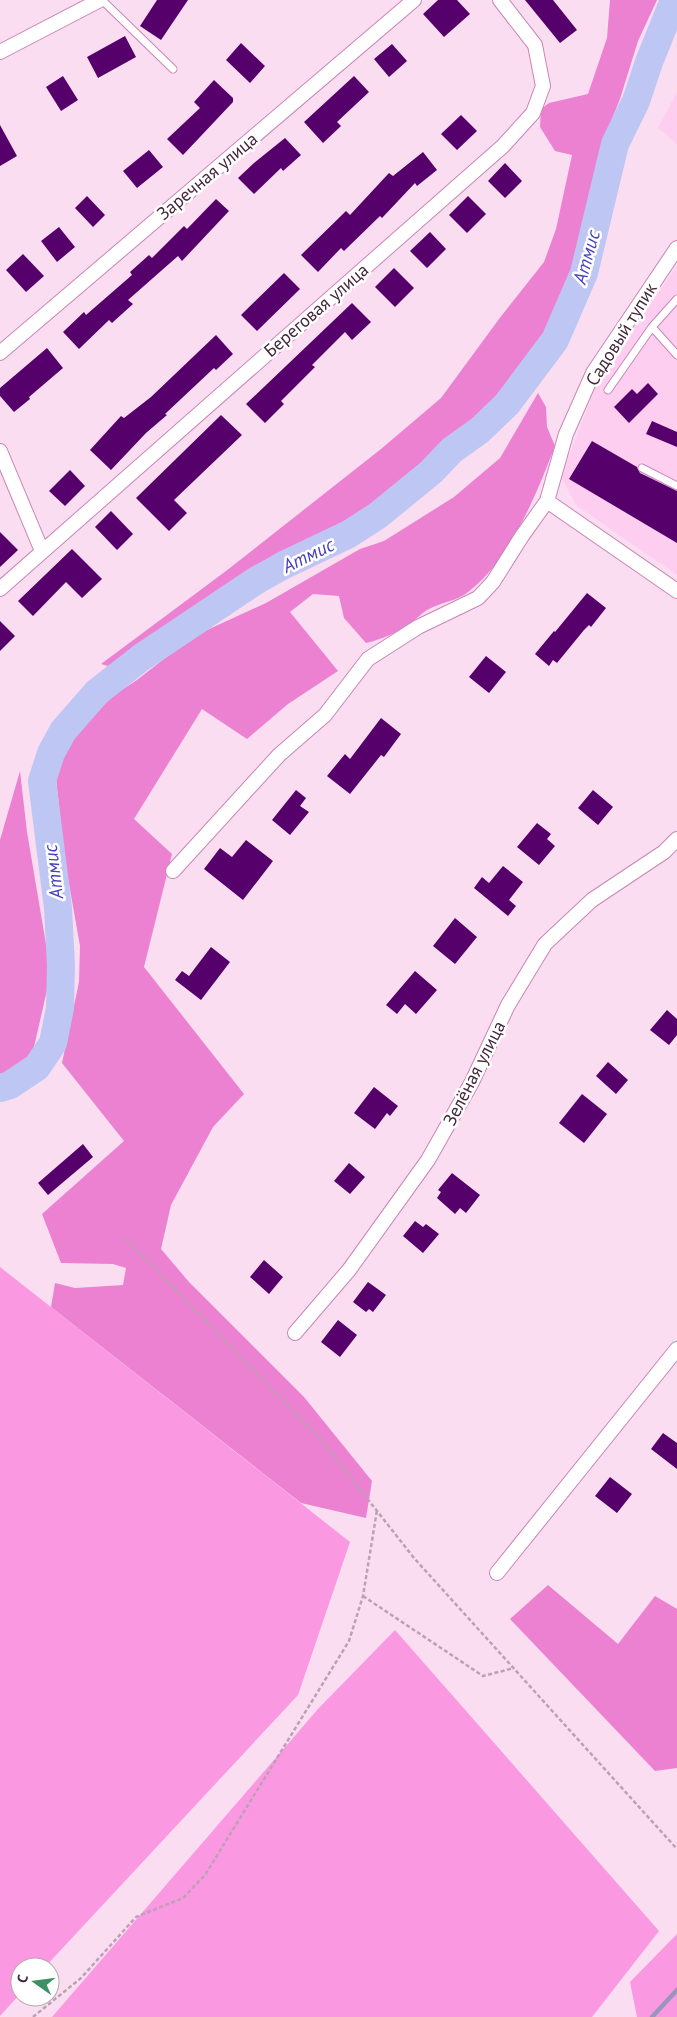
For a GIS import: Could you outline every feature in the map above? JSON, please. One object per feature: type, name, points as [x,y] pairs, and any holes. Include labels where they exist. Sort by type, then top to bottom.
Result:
[{"type":"street","points":[[0,52],[101,0]]},
{"type":"street","name":"Заречная улица","points":[[0,353],[414,0]]},
{"type":"street","name":"Береговая улица","points":[[0,589],[502,146],[533,113],[543,86],[535,45],[500,0]]},
{"type":"street","name":"Садовый тупик","points":[[173,871],[279,754],[325,715],[368,659],[418,627],[478,598],[493,582],[547,501],[566,434],[593,373],[677,248]]},
{"type":"street","points":[[0,451],[42,551]]},
{"type":"street","points":[[547,501],[677,591]]},
{"type":"street","name":"Зелёная улица","points":[[296,1333],[349,1270],[428,1160],[472,1082],[508,1005],[545,944],[592,900],[664,852],[677,839]]},
{"type":"street","points":[[497,1572],[677,1349]]},
{"type":"lane","points":[[101,0],[173,69]]},
{"type":"lane","points":[[608,390],[652,327],[677,299]]},
{"type":"lane","points":[[652,327],[677,355]]},
{"type":"lane","points":[[642,468],[677,486]]},
{"type":"path","points":[[124,1237],[322,1441],[414,1558],[677,1849]]},
{"type":"path","points":[[33,2017],[81,1978],[136,1917],[183,1898],[205,1875],[348,1640],[363,1596],[377,1510]]},
{"type":"path","points":[[363,1596],[484,1676],[514,1668]]},
{"type":"shaded area","points":[[610,0],[657,0],[638,41],[620,99],[602,144],[583,222],[580,251],[545,340],[518,376],[484,409],[462,437],[439,457],[404,481],[364,517],[336,531],[302,555],[261,568],[211,597],[115,668],[101,664],[226,571],[381,449],[441,398],[544,262],[556,229],[572,155],[555,151],[540,127],[541,109],[549,103],[588,94],[607,38]]},
{"type":"shaded area","points":[[677,92],[677,144],[658,128]]},
{"type":"shaded area","points":[[677,266],[677,575],[576,505],[561,477],[600,375]]},
{"type":"shaded area","points":[[538,393],[546,407],[547,427],[555,446],[530,507],[508,547],[495,566],[480,582],[464,595],[426,610],[400,630],[384,638],[366,643],[344,618],[339,596],[313,594],[290,612],[338,671],[288,704],[247,739],[202,709],[134,819],[172,854],[144,967],[244,1094],[213,1127],[171,1205],[161,1249],[189,1282],[304,1397],[372,1481],[366,1518],[301,1503],[51,1307],[55,1283],[75,1288],[123,1285],[126,1268],[113,1264],[61,1263],[42,1214],[124,1141],[62,1063],[79,982],[80,946],[65,861],[55,769],[60,754],[71,737],[114,695],[169,655],[207,630],[266,603],[360,549],[384,541],[454,497],[500,458]]},
{"type":"shaded area","points":[[20,771],[27,832],[47,950],[47,990],[34,1047],[20,1071],[0,1080],[0,840]]},
{"type":"shaded area","points":[[0,1267],[350,1542],[298,1695],[54,1957],[10,1957],[10,2005],[0,2016]]},
{"type":"shaded area","points":[[548,1585],[618,1644],[655,1596],[677,1609],[677,1768],[655,1771],[510,1619]]},
{"type":"shaded area","points":[[395,1630],[659,1931],[592,2017],[52,2017],[318,1709]]},
{"type":"shaded area","points":[[677,1934],[677,2017],[637,2017],[630,1982]]},
{"type":"building","points":[[157,0],[188,0],[161,40],[140,26]]},
{"type":"building","points":[[438,0],[457,0],[470,14],[444,37],[423,14]]},
{"type":"building","points":[[525,0],[553,0],[577,30],[560,43]]},
{"type":"building","points":[[125,36],[136,57],[98,78],[87,57]]},
{"type":"building","points":[[241,43],[265,66],[250,83],[226,60]]},
{"type":"building","points":[[392,44],[407,61],[389,77],[374,59]]},
{"type":"building","points":[[63,76],[78,100],[61,111],[46,87]]},
{"type":"building","points":[[354,76],[369,92],[337,122],[341,126],[323,143],[304,122]]},
{"type":"building","points":[[214,80],[233,98],[233,102],[183,155],[167,139],[200,108],[194,102]]},
{"type":"building","points":[[461,115],[477,131],[457,150],[441,134]]},
{"type":"building","points":[[0,125],[17,156],[0,166]]},
{"type":"building","points":[[285,138],[301,155],[283,171],[281,168],[254,194],[238,178]]},
{"type":"building","points":[[149,150],[163,167],[137,188],[123,171]]},
{"type":"building","points":[[423,152],[437,170],[417,186],[415,183],[382,218],[380,216],[344,251],[341,248],[318,272],[301,255],[346,211],[350,215],[389,173],[393,176]]},
{"type":"building","points":[[505,163],[522,181],[505,198],[488,181]]},
{"type":"building","points":[[87,196],[105,215],[93,227],[75,208]]},
{"type":"building","points":[[468,196],[486,214],[467,233],[449,215]]},
{"type":"building","points":[[216,199],[229,211],[182,261],[178,256],[128,300],[133,304],[112,323],[109,320],[79,349],[63,332],[84,312],[86,315],[132,275],[130,272],[149,255],[152,258],[184,226],[187,229]]},
{"type":"building","points":[[59,227],[75,247],[57,262],[41,241]]},
{"type":"building","points":[[430,232],[446,249],[427,268],[410,251]]},
{"type":"building","points":[[23,254],[44,276],[26,292],[6,270]]},
{"type":"building","points":[[394,268],[414,288],[395,307],[375,287]]},
{"type":"building","points":[[284,273],[300,289],[257,331],[241,315]]},
{"type":"building","points":[[352,303],[371,322],[352,340],[345,332],[312,365],[315,367],[281,401],[284,404],[265,423],[246,404]]},
{"type":"building","points":[[216,335],[233,354],[216,370],[214,368],[165,414],[167,415],[146,433],[111,470],[90,450],[121,416],[124,418],[151,397]]},
{"type":"building","points":[[47,348],[63,368],[14,412],[0,396],[0,388]]},
{"type":"building","points":[[648,383],[658,394],[629,423],[614,407],[632,389],[637,394]]},
{"type":"building","points":[[221,415],[242,435],[174,500],[187,513],[169,531],[136,498]]},
{"type":"building","points":[[652,421],[677,432],[677,447],[646,434]]},
{"type":"building","points":[[592,441],[637,467],[640,473],[677,491],[677,543],[569,479]]},
{"type":"building","points":[[70,470],[85,486],[65,506],[49,491]]},
{"type":"building","points":[[111,511],[133,534],[117,550],[95,527]]},
{"type":"building","points":[[0,532],[18,550],[0,567]]},
{"type":"building","points":[[72,549],[102,579],[82,598],[66,582],[33,616],[18,601]]},
{"type":"building","points":[[587,593],[606,608],[591,627],[589,625],[584,630],[557,663],[553,660],[549,666],[535,654]]},
{"type":"building","points":[[0,621],[15,636],[0,651]]},
{"type":"building","points":[[486,656],[506,672],[489,693],[469,677]]},
{"type":"building","points":[[381,718],[401,734],[384,757],[381,755],[350,794],[327,776],[345,754],[350,759]]},
{"type":"building","points":[[296,790],[306,798],[300,806],[309,812],[290,835],[272,820]]},
{"type":"building","points":[[593,790],[613,807],[598,825],[578,808]]},
{"type":"building","points":[[537,823],[551,834],[547,839],[555,846],[539,865],[517,847]]},
{"type":"building","points":[[246,840],[273,861],[243,900],[204,869],[220,848],[232,857]]},
{"type":"building","points":[[503,866],[523,882],[509,900],[516,906],[508,916],[474,888],[482,877],[489,883]]},
{"type":"building","points":[[455,918],[477,937],[455,964],[433,946]]},
{"type":"building","points":[[211,947],[230,962],[201,1000],[175,980],[182,971],[189,976]]},
{"type":"building","points":[[415,971],[437,990],[416,1014],[405,1004],[397,1014],[386,1005]]},
{"type":"building","points":[[667,1010],[677,1019],[677,1035],[669,1045],[650,1030]]},
{"type":"building","points":[[608,1062],[628,1080],[616,1094],[596,1076]]},
{"type":"building","points":[[374,1087],[398,1106],[390,1116],[387,1113],[375,1129],[354,1113]]},
{"type":"building","points":[[582,1094],[607,1114],[584,1143],[559,1123]]},
{"type":"building","points":[[83,1144],[93,1157],[48,1195],[38,1183]]},
{"type":"building","points":[[349,1163],[365,1177],[350,1194],[334,1181]]},
{"type":"building","points":[[452,1173],[480,1195],[466,1213],[460,1208],[455,1214],[437,1198],[441,1192],[438,1190]]},
{"type":"building","points":[[415,1221],[423,1227],[426,1224],[439,1234],[423,1253],[403,1236]]},
{"type":"building","points":[[264,1260],[283,1277],[269,1294],[250,1277]]},
{"type":"building","points":[[368,1282],[386,1295],[373,1312],[369,1309],[366,1312],[353,1302]]},
{"type":"building","points":[[338,1320],[357,1335],[340,1357],[321,1342]]},
{"type":"building","points":[[663,1433],[677,1443],[677,1469],[651,1449]]},
{"type":"building","points":[[610,1477],[632,1494],[617,1513],[595,1496]]},
{"type":"waterway","name":"Атмис","points":[[0,1088],[10,1085],[37,1067],[53,1043],[60,1008],[61,966],[58,908],[42,781],[51,753],[63,731],[97,692],[142,657],[257,580],[349,534],[377,516],[431,472],[452,450],[480,430],[507,404],[555,340],[584,273],[615,144],[636,101],[649,62],[674,0]]},
{"type":"waterway","points":[[652,2017],[677,1990]]}]
